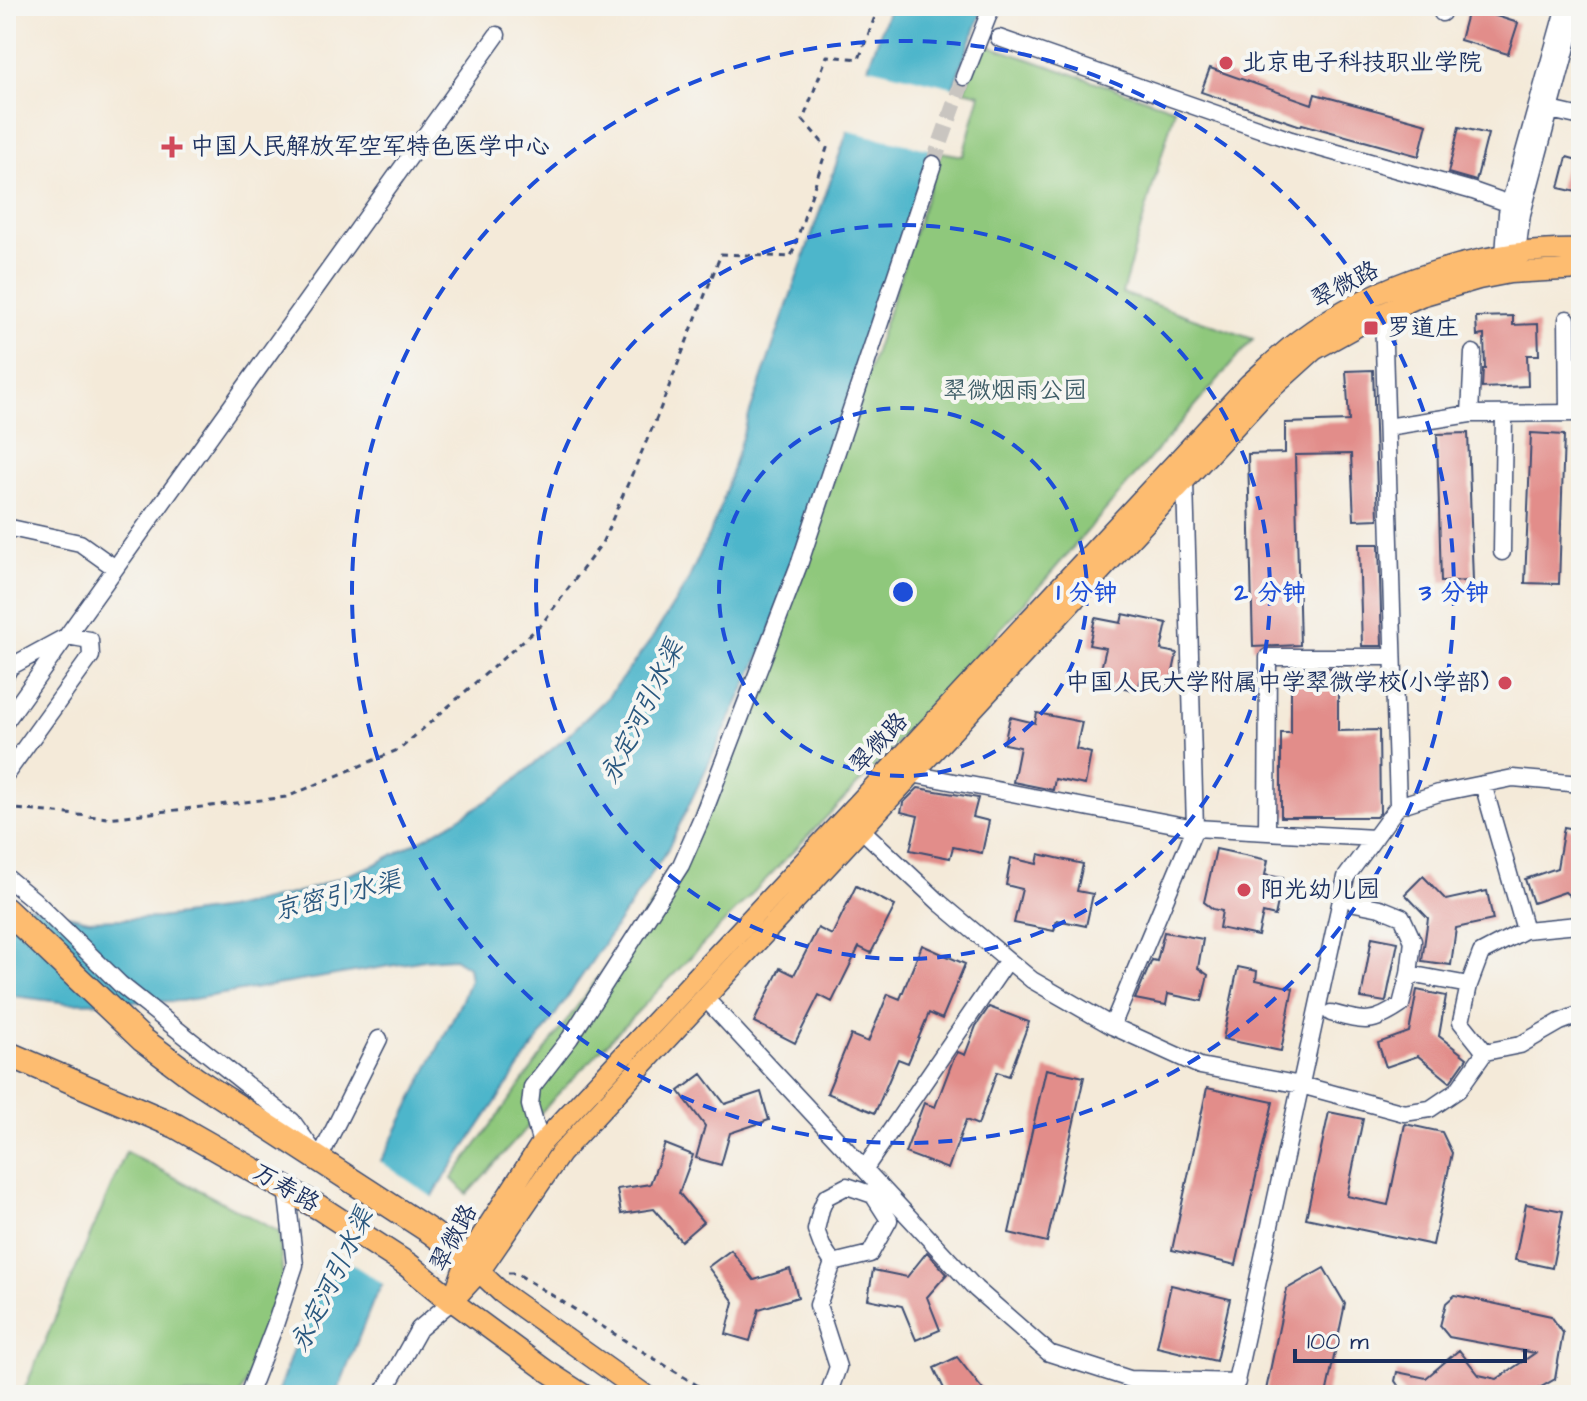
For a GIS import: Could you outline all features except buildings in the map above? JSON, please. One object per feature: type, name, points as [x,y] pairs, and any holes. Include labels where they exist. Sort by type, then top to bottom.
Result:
[{"type":"highway","name":"万寿路","points":[[6,910],[143,1040],[271,1130],[431,1232],[473,1266]]},
{"type":"highway","name":"万寿路","points":[[6,1053],[176,1126],[286,1187],[408,1265],[452,1301]]},
{"type":"main road","name":"翠微路","points":[[473,1266],[560,1154],[1262,397],[1314,350],[1383,313],[1421,296],[1479,279],[1510,261],[1581,250]]},
{"type":"main road","name":"翠微路","points":[[452,1301],[541,1144],[1248,385],[1300,340],[1358,303],[1417,278],[1476,259],[1581,269]]},
{"type":"main road","name":"万寿路","points":[[473,1266],[502,1293],[645,1395]]},
{"type":"main road","name":"万寿路","points":[[452,1301],[584,1395]]},
{"type":"street","points":[[964,77],[992,6]]},
{"type":"street","points":[[1510,261],[1565,6]]},
{"type":"street","points":[[1510,261],[1510,204],[1558,79],[1578,6]]},
{"type":"street","points":[[6,721],[497,35]]},
{"type":"street","points":[[999,38],[1291,140],[1510,204]]},
{"type":"street","points":[[1544,109],[1581,117]]},
{"type":"street","points":[[541,1144],[530,1105],[532,1087],[570,1038],[687,852],[800,562],[933,164]]},
{"type":"street","points":[[1383,313],[1398,806]]},
{"type":"street","points":[[1387,427],[1470,414],[1575,413],[1567,319]]},
{"type":"street","points":[[1470,414],[1473,353]]},
{"type":"street","points":[[1502,552],[1504,414]]},
{"type":"street","points":[[1112,1026],[1195,828],[1185,482]]},
{"type":"street","points":[[6,527],[80,543],[115,568]]},
{"type":"street","points":[[6,674],[10,667],[67,636],[90,640],[91,656],[6,774]]},
{"type":"street","points":[[1267,832],[1268,657],[1393,657]]},
{"type":"street","points":[[912,774],[1195,828],[1375,838]]},
{"type":"street","points":[[705,998],[976,1289],[1049,1353],[1130,1379],[1235,1388],[1346,877],[1398,806],[1439,793],[1513,778],[1581,784]]},
{"type":"street","points":[[1483,784],[1525,930]]},
{"type":"street","points":[[861,829],[940,903],[1032,980],[1112,1026],[1200,1066],[1301,1085],[1404,1113],[1430,1109],[1458,1090],[1485,1052],[1520,1045],[1581,1014]]},
{"type":"street","name":"万寿路","points":[[6,877],[120,984],[292,1121],[319,1159]]},
{"type":"street","points":[[1331,1013],[1355,1019],[1381,1019],[1401,1005],[1409,974],[1413,941],[1402,917],[1355,903]]},
{"type":"street","points":[[1485,1052],[1461,1022],[1469,985],[1481,953],[1525,930],[1578,925],[1581,929]]},
{"type":"street","points":[[865,1168],[1008,960]]},
{"type":"street","points":[[1409,974],[1469,985]]},
{"type":"street","points":[[319,1159],[379,1039]]},
{"type":"street","name":"万寿路","points":[[6,1065],[46,1071]]},
{"type":"street","points":[[847,1186],[873,1195],[889,1220],[870,1254],[833,1263],[816,1230],[826,1197],[847,1186]]},
{"type":"street","points":[[248,1395],[295,1265],[286,1187]]},
{"type":"street","points":[[828,1395],[838,1367],[818,1305],[833,1263]]},
{"type":"street","points":[[382,1395],[419,1329],[452,1301]]},
{"type":"path","points":[[6,808],[108,818],[287,797],[400,749],[541,625],[602,543],[657,417],[721,254],[791,257],[827,148],[803,120],[827,56],[859,59],[879,6]]},
{"type":"path","points":[[473,1266],[516,1273],[713,1395]]},
{"type":"green space","name":"翠微烟雨公园","points":[[984,44],[1175,109],[1122,293],[1253,339],[1046,579],[867,775],[555,1097],[467,1194],[452,1179],[668,881],[809,551],[941,152],[963,156],[980,94],[964,90]]},
{"type":"green space","points":[[126,1152],[279,1232],[283,1280],[240,1395],[22,1395]]},
{"type":"water","points":[[890,6],[984,6],[954,84],[767,641],[667,851],[438,1187],[374,1299],[336,1395],[277,1395],[324,1261],[387,1150],[461,1002],[470,980],[468,967],[454,958],[425,960],[181,1001],[68,1003],[7,995],[6,901],[89,920],[159,918],[227,909],[304,891],[374,865],[500,793],[607,698],[651,640],[687,583],[719,512],[748,418]]},
{"type":"pier","points":[[864,66],[957,88],[936,151],[844,130]]},
{"type":"pier","points":[[377,1159],[435,1199],[386,1286],[327,1248]]},
{"type":"tunnel","points":[[933,164],[964,77]]},
{"type":"place","name":"北京电子科技职业学院","points":[[1226,63]]},
{"type":"place","name":"中国人民解放军空军特色医学中心","points":[[172,147]]},
{"type":"place","name":"罗道庄","points":[[1371,328]]},
{"type":"place","name":"中国人民大学附属中学翠微学校(小学部)","points":[[1505,683]]},
{"type":"place","name":"阳光幼儿园","points":[[1244,890]]},
{"type":"water label","name":"永定河引水渠","points":[[642,712]]},
{"type":"water label","name":"京密引水渠","points":[[337,896]]},
{"type":"water label","name":"永定河引水渠","points":[[332,1280]]}]
